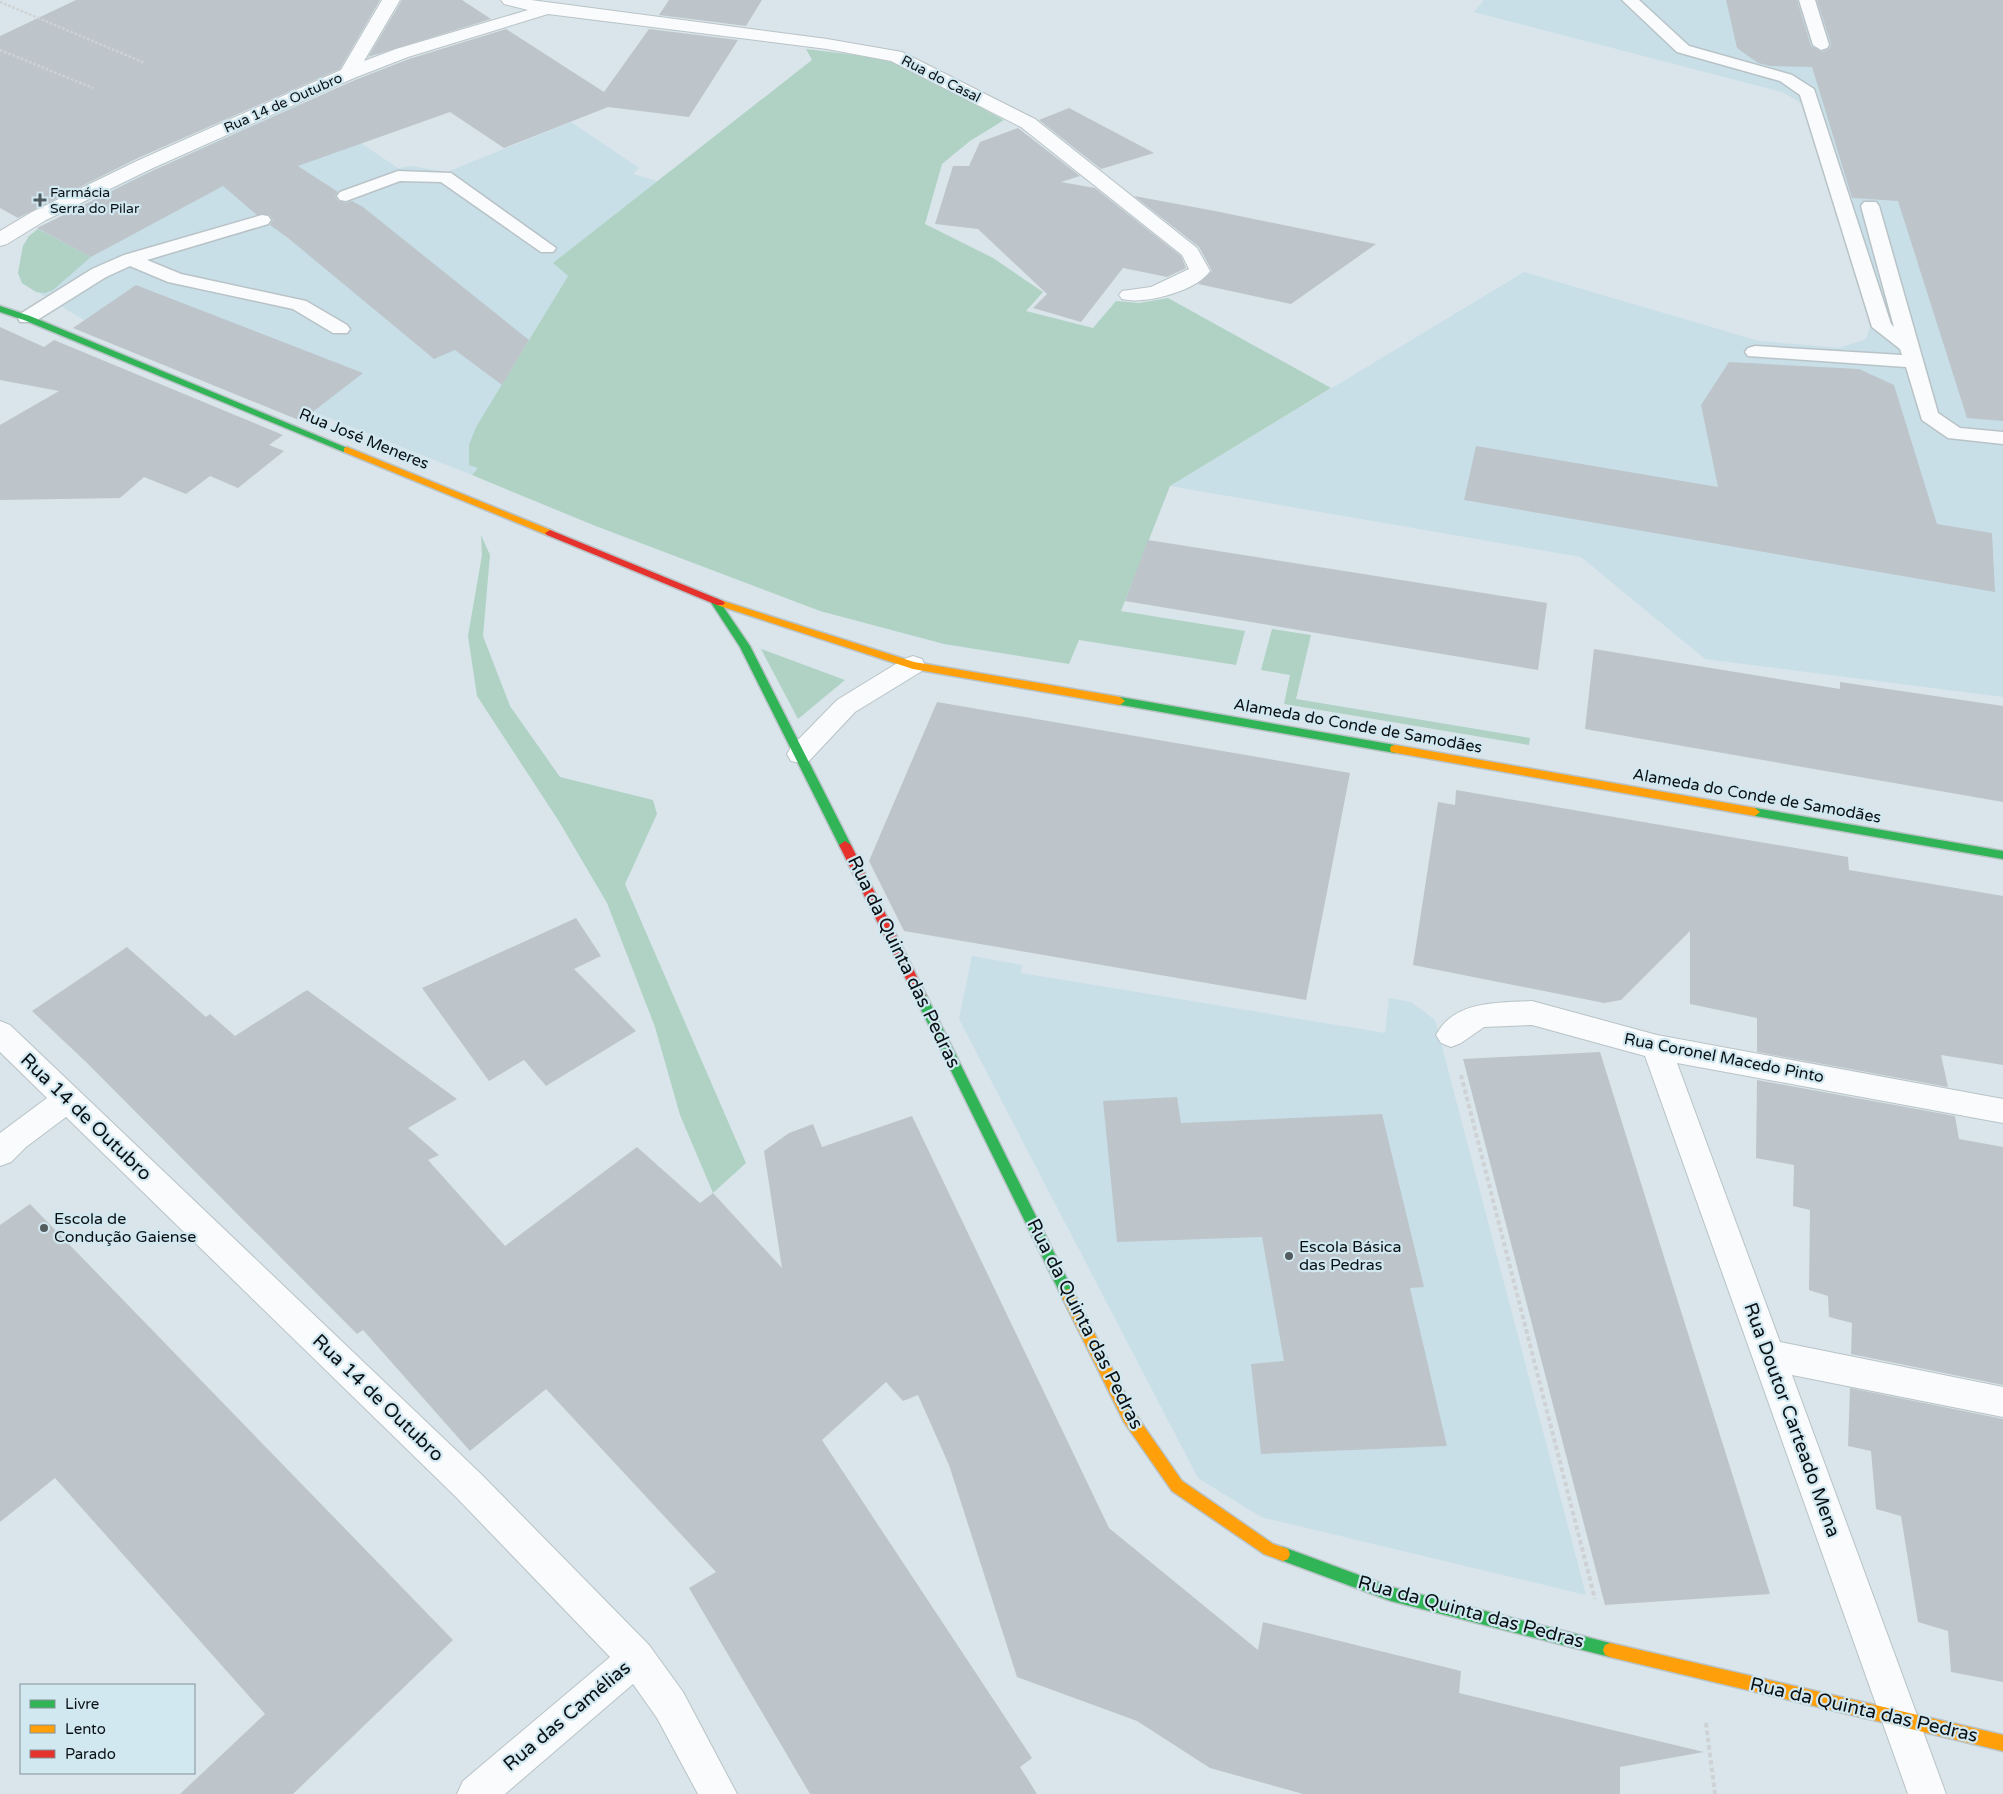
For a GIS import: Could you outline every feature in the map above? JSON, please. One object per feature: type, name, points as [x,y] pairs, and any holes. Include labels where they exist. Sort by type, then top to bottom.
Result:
[{"type":"street","points":[[348,74],[391,0]]},
{"type":"street","points":[[510,0],[547,9]]},
{"type":"street","name":"Rua 14 de Outubro","points":[[0,240],[39,216],[146,164],[348,74],[402,53],[580,0]]},
{"type":"street","name":"Rua do Casal","points":[[547,9],[826,44],[896,56],[1028,123],[1190,252],[1200,271],[1162,292],[1147,295],[1129,294]]},
{"type":"street","name":"Rua José Meneres","points":[[0,309],[27,318],[715,601]]},
{"type":"street","name":"Alameda do Conde de Samodães","points":[[715,601],[913,666],[2003,855]]},
{"type":"street","name":"Rua da Quinta das Pedras","points":[[715,601],[745,646],[800,754],[1129,1417],[1177,1486],[1269,1549],[1391,1594],[1700,1672],[2003,1743]]},
{"type":"street","points":[[800,754],[846,706],[913,666]]},
{"type":"street","name":"Rua Coronel Macedo Pinto","points":[[1451,1036],[1478,1016],[1532,1013],[1657,1047],[2003,1111]]},
{"type":"street","name":"Rua 14 de Outubro","points":[[0,1033],[67,1100],[468,1485],[636,1658],[670,1705],[718,1794]]},
{"type":"street","name":"Rua Doutor Carteado Mena","points":[[1657,1047],[1927,1794]]},
{"type":"street","points":[[0,1153],[16,1138],[67,1100]]},
{"type":"street","points":[[1769,1355],[2003,1402]]},
{"type":"street","name":"Rua das Camélias","points":[[476,1794],[636,1658]]},
{"type":"lane","points":[[1630,0],[1683,49],[1786,78],[1808,93],[1882,327],[1912,353]]},
{"type":"lane","points":[[1807,0],[1821,46]]},
{"type":"lane","points":[[346,196],[398,176],[444,177],[547,248]]},
{"type":"lane","points":[[1870,206],[1929,416],[1955,434],[2003,438]]},
{"type":"lane","points":[[27,318],[99,272],[130,259],[262,220]]},
{"type":"lane","points":[[130,259],[175,278],[299,305],[340,329]]},
{"type":"lane","points":[[1755,352],[1912,353]]},
{"type":"path","points":[[0,2],[145,63]]},
{"type":"path","points":[[0,50],[93,88]]},
{"type":"path","points":[[1451,1036],[1608,1649]]},
{"type":"path","points":[[1700,1672],[1715,1794]]},
{"type":"shaded area","points":[[1484,0],[2003,0],[2003,697],[1705,659],[1581,557],[1170,486],[1524,272],[1759,341],[1839,348],[1866,339],[1870,327],[1806,106],[1782,92],[1474,12]]},
{"type":"shaded area","points":[[301,103],[398,168],[411,166],[447,172],[571,122],[639,168],[633,174],[660,182],[554,263],[568,276],[502,385],[478,468],[472,475],[84,320],[22,283],[18,273],[23,246],[29,236],[38,229],[130,181]]},
{"type":"shaded area","name":"Escola Básica das Pedras","points":[[972,956],[1022,965],[1021,973],[1385,1033],[1389,998],[1411,1002],[1435,1020],[1586,1595],[1261,1517],[1198,1478],[959,1019]]},
{"type":"green space","points":[[806,49],[889,59],[1004,120],[970,141],[942,164],[925,224],[993,258],[1043,292],[1026,311],[1093,328],[1116,301],[1139,303],[1168,298],[1331,388],[1170,486],[1121,611],[1245,631],[1236,665],[1079,640],[1069,664],[944,644],[820,611],[593,525],[472,475],[478,468],[469,465],[469,445],[476,427],[568,276],[553,263],[812,60]]},
{"type":"green space","points":[[38,229],[91,257],[53,290],[45,293],[36,292],[22,283],[18,273],[23,246],[29,236]]},
{"type":"green space","points":[[481,535],[490,555],[483,636],[510,706],[560,777],[653,800],[657,814],[625,884],[746,1163],[713,1193],[680,1115],[655,1027],[607,903],[560,823],[477,696],[468,636],[482,555]]},
{"type":"green space","points":[[1272,629],[1311,635],[1296,699],[1530,738],[1529,745],[1284,704],[1290,675],[1261,670]]},
{"type":"green space","points":[[761,649],[845,680],[798,719]]},
{"type":"building","points":[[76,0],[380,0],[340,69],[138,158],[18,218],[0,208],[0,36]]},
{"type":"building","points":[[402,0],[462,0],[491,19],[368,57]]},
{"type":"building","points":[[669,0],[762,0],[746,26],[659,15]]},
{"type":"building","points":[[1726,0],[1797,0],[1811,46],[1822,52],[1829,49],[1831,44],[1817,0],[2003,0],[2003,421],[1967,418],[1898,201],[1852,198],[1812,67],[1770,66],[1758,63],[1737,48]]},
{"type":"building","points":[[506,29],[604,92],[649,29],[738,40],[689,117],[608,107],[504,148],[450,112],[298,166],[338,192],[335,196],[338,201],[346,203],[352,201],[363,207],[529,340],[502,385],[455,350],[434,359],[270,225],[273,220],[270,215],[257,215],[223,186],[91,257],[37,228],[154,170],[355,80],[409,59]]},
{"type":"building","points":[[1069,108],[1154,153],[1101,169],[1039,120]]},
{"type":"building","points":[[1018,128],[1080,176],[1061,182],[1095,188],[1181,256],[1186,268],[1167,277],[1123,268],[1081,322],[1033,308],[1047,294],[978,229],[935,224],[953,166],[969,166],[980,142]]},
{"type":"building","points":[[1134,196],[1376,244],[1291,304],[1198,284],[1212,271],[1199,247]]},
{"type":"building","points":[[136,285],[363,373],[301,421],[73,328]]},
{"type":"building","points":[[0,327],[44,347],[54,340],[283,435],[269,445],[284,451],[238,488],[210,476],[186,494],[144,477],[120,498],[0,500],[0,425],[59,391],[0,380]]},
{"type":"building","points":[[1729,362],[1859,369],[1894,385],[1937,524],[1992,533],[1995,592],[1464,500],[1476,446],[1718,487],[1701,405]]},
{"type":"building","points":[[1148,540],[1547,603],[1538,670],[1125,601]]},
{"type":"building","points":[[1594,649],[1840,689],[1840,682],[2003,706],[2003,802],[1585,729]]},
{"type":"building","points":[[937,702],[1350,773],[1306,1000],[904,931],[869,861]]},
{"type":"building","points":[[1456,790],[1848,857],[1849,870],[2003,896],[2003,1065],[1941,1055],[1948,1087],[1757,1052],[1757,1018],[1690,1004],[1690,931],[1621,1000],[1604,1003],[1413,965],[1438,802],[1455,805]]},
{"type":"building","points":[[576,918],[601,956],[574,969],[636,1031],[546,1086],[524,1060],[489,1081],[422,988]]},
{"type":"building","points":[[127,947],[206,1017],[210,1014],[235,1036],[307,990],[457,1099],[408,1128],[439,1155],[428,1160],[505,1246],[637,1147],[700,1203],[713,1193],[782,1268],[764,1151],[789,1133],[813,1124],[822,1147],[912,1116],[1109,1528],[1258,1650],[1263,1622],[1461,1671],[1459,1693],[1704,1752],[1620,1767],[1620,1794],[1303,1794],[1210,1768],[1137,1721],[1017,1677],[949,1465],[918,1395],[903,1401],[886,1382],[822,1440],[1032,1758],[1020,1767],[1037,1794],[810,1794],[689,1588],[716,1572],[546,1389],[470,1451],[363,1330],[357,1334],[86,1062],[32,1011]]},
{"type":"building","points":[[1600,1052],[1770,1594],[1605,1605],[1463,1059]]},
{"type":"building","points":[[1757,1080],[1955,1116],[1959,1139],[2003,1147],[2003,1385],[1851,1354],[1852,1323],[1829,1317],[1828,1296],[1809,1290],[1810,1210],[1793,1206],[1794,1165],[1756,1158]]},
{"type":"building","points":[[1177,1097],[1181,1123],[1382,1114],[1424,1287],[1410,1288],[1447,1446],[1261,1454],[1251,1364],[1284,1361],[1262,1237],[1117,1242],[1103,1101]]},
{"type":"building","points":[[30,1204],[453,1640],[293,1794],[180,1794],[265,1714],[55,1478],[0,1522],[0,1225]]},
{"type":"building","points":[[1850,1388],[2003,1419],[2003,1682],[1951,1672],[1948,1631],[1918,1622],[1901,1516],[1876,1509],[1871,1451],[1848,1446]]},
{"type":"traffic: fast","points":[[0,309],[27,318],[347,450]]},
{"type":"traffic: fast","points":[[715,601],[745,646],[845,845]]},
{"type":"traffic: fast","points":[[1120,701],[1395,749]]},
{"type":"traffic: fast","points":[[1755,812],[2003,855]]},
{"type":"traffic: fast","points":[[920,995],[1068,1295]]},
{"type":"traffic: fast","points":[[1283,1554],[1391,1594],[1610,1650]]},
{"type":"traffic: slow","points":[[347,450],[550,533]]},
{"type":"traffic: slow","points":[[720,603],[913,665],[1120,701]]},
{"type":"traffic: slow","points":[[1395,749],[1755,812]]},
{"type":"traffic: slow","points":[[1068,1295],[1129,1417],[1177,1486],[1269,1549],[1283,1554]]},
{"type":"traffic: slow","points":[[1610,1650],[2003,1743]]},
{"type":"traffic: jam","points":[[550,533],[720,603]]},
{"type":"traffic: jam","points":[[845,845],[920,995]]},
{"type":"place","name":"Farmácia Serra do Pilar","points":[[40,200]]},
{"type":"place","name":"Escola de Condução Gaiense","points":[[44,1228]]},
{"type":"place","name":"Escola Básica das Pedras","points":[[1289,1256]]}]
